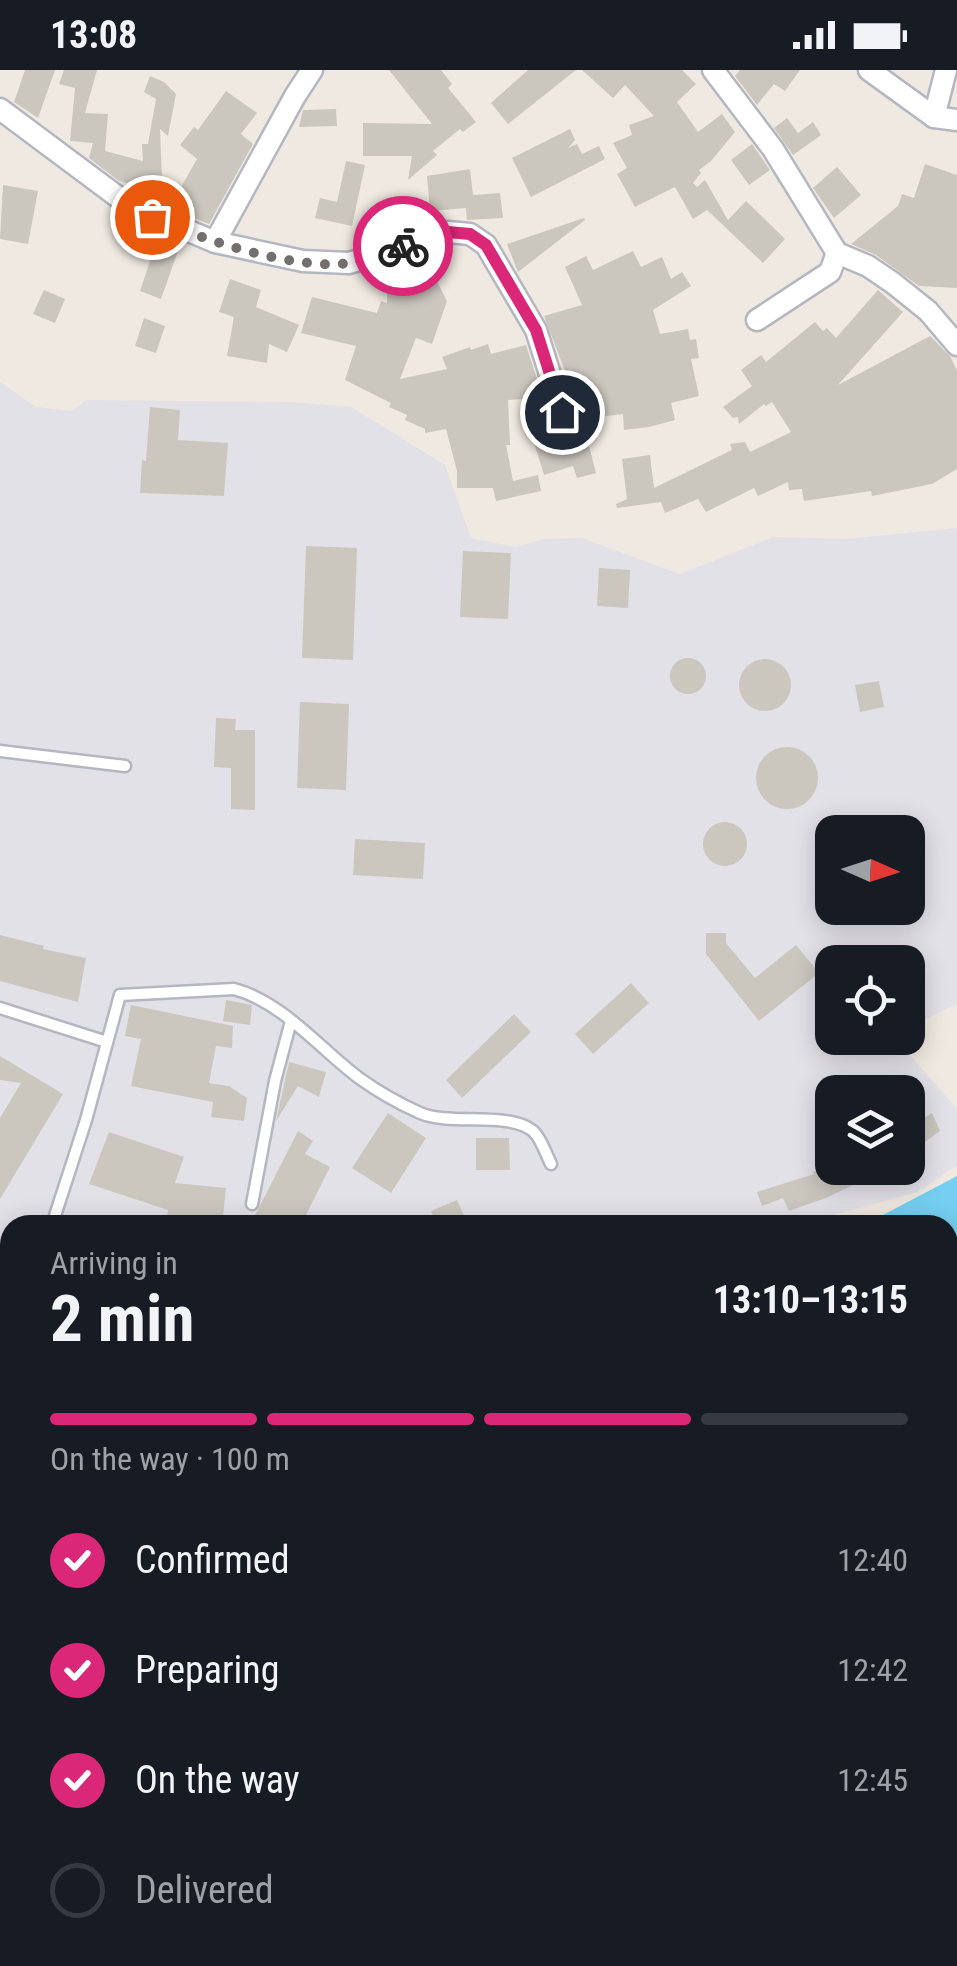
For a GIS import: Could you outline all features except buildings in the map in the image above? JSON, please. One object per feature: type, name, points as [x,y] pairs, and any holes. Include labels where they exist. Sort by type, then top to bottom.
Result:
[{"type":"street","points":[[214,242],[312,70]]},
{"type":"street","points":[[713,70],[773,149],[837,253],[868,266],[893,283],[928,311],[957,345]]},
{"type":"street","points":[[869,70],[934,117],[957,120]]},
{"type":"street","points":[[934,117],[946,70]]},
{"type":"street","points":[[0,110],[130,206],[214,242],[303,261],[350,263],[448,232],[470,234],[486,245],[536,330],[562,412]]},
{"type":"street","points":[[758,320],[830,272],[837,253]]},
{"type":"lane","points":[[0,750],[125,766]]},
{"type":"lane","points":[[55,1215],[120,995],[234,989],[249,993],[291,1021],[362,1080],[418,1112],[432,1118],[522,1124],[536,1132],[551,1164]]},
{"type":"lane","points":[[0,1008],[107,1042]]},
{"type":"lane","points":[[252,1204],[275,1081],[291,1021]]},
{"type":"shaded area","points":[[0,382],[36,407],[72,411],[86,400],[289,402],[351,407],[445,465],[471,538],[515,547],[544,539],[582,538],[680,574],[773,537],[846,539],[957,528],[957,1004],[925,1020],[925,945],[815,945],[815,1055],[910,1055],[957,1109],[957,1165],[918,1192],[833,1215],[0,1215]]},
{"type":"water","points":[[957,1176],[957,1215],[883,1215]]},
{"type":"way so far","points":[[152,217],[214,242],[303,261],[350,263],[403,246]]},
{"type":"route","points":[[403,246],[448,232],[470,234],[486,245],[536,330],[562,412]]}]
